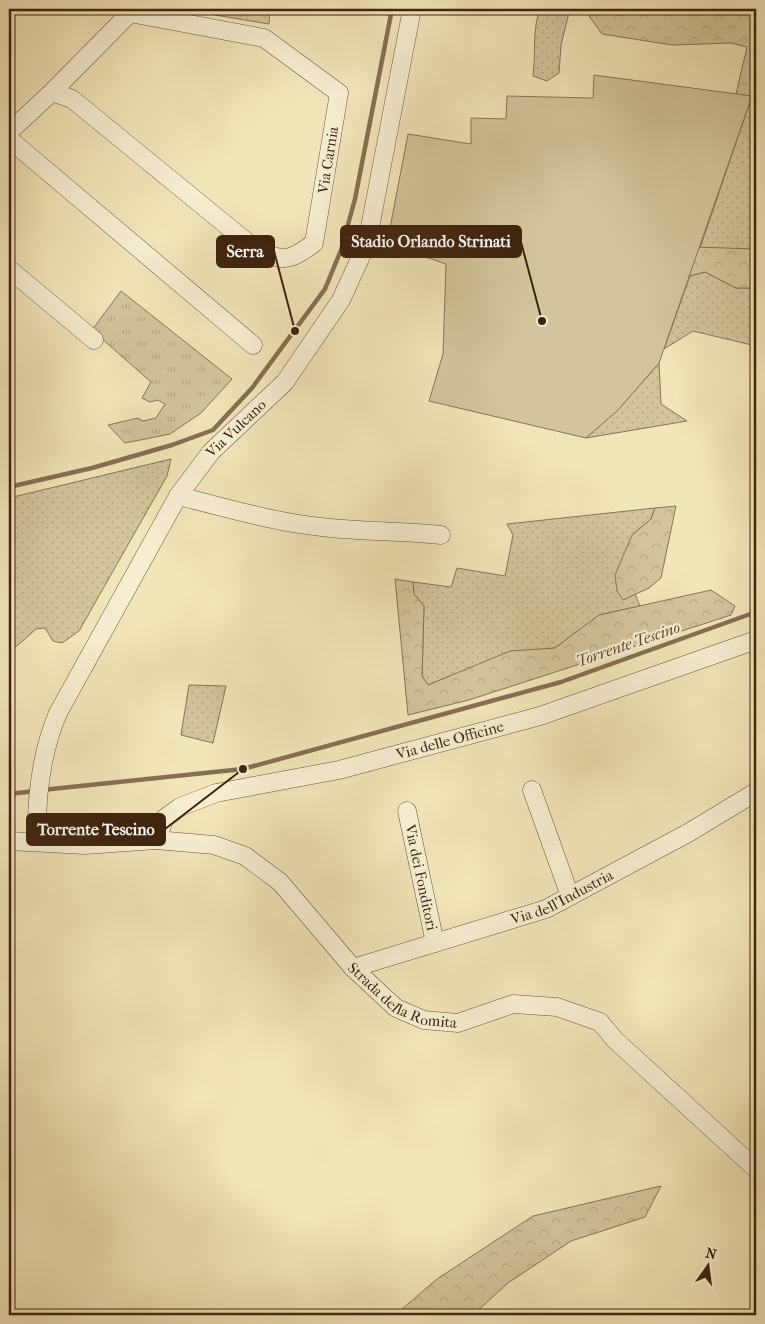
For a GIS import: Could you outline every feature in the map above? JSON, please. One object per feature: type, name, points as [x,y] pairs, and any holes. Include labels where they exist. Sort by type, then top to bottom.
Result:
[{"type":"street","name":"Via Vulcano","points":[[37,841],[36,814],[40,779],[48,735],[58,713],[178,496],[211,452],[285,382],[341,300],[367,243],[412,9]]},
{"type":"street","name":"Via Carnia","points":[[9,132],[52,92],[130,13],[264,38],[339,93],[314,243],[296,256],[277,259],[254,247],[72,99],[52,92]]},
{"type":"street","points":[[9,139],[253,345]]},
{"type":"street","points":[[9,269],[94,340]]},
{"type":"street","points":[[178,496],[293,524],[441,535]]},
{"type":"street","name":"Via delle Officine","points":[[156,840],[165,818],[180,807],[216,793],[339,770],[540,716],[756,640]]},
{"type":"street","points":[[532,790],[570,896]]},
{"type":"street","name":"Via dell'Industria","points":[[353,968],[546,908],[688,833],[756,792]]},
{"type":"street","name":"Via dei Fonditori","points":[[407,811],[435,943]]},
{"type":"street","name":"Strada della Romita","points":[[9,841],[85,845],[156,840],[214,845],[245,856],[280,882],[353,968],[396,1008],[424,1020],[458,1023],[513,1004],[557,1007],[600,1022],[615,1040],[756,1169]]},
{"type":"green space","points":[[179,9],[270,9],[269,24]]},
{"type":"green space","points":[[540,9],[570,9],[561,45],[559,73],[547,81],[533,76],[535,34]]},
{"type":"green space","points":[[584,9],[756,9],[756,89],[752,96],[736,94],[747,47],[731,43],[672,45],[602,34]]},
{"type":"green space","points":[[594,75],[752,96],[659,363],[618,410],[586,438],[429,401],[443,354],[446,264],[387,244],[408,134],[471,144],[471,118],[506,119],[507,96],[593,98]]},
{"type":"green space","points":[[756,89],[756,249],[700,248],[752,96]]},
{"type":"green space","points":[[630,245],[756,249],[756,288],[736,288],[705,272],[670,281]]},
{"type":"green space","points":[[705,272],[736,288],[756,288],[756,346],[693,331],[664,349],[690,276]]},
{"type":"green space","points":[[121,291],[232,379],[201,413],[170,434],[125,443],[108,425],[138,418],[143,421],[156,418],[165,404],[158,400],[150,402],[142,398],[151,382],[92,330]]},
{"type":"green space","points":[[659,363],[661,404],[687,421],[586,438],[618,410]]},
{"type":"green space","points":[[171,459],[167,476],[79,631],[62,643],[53,641],[45,628],[36,629],[9,653],[9,498]]},
{"type":"green space","points":[[676,506],[661,578],[649,588],[623,600],[617,591],[615,575],[632,535],[651,519],[655,508]]},
{"type":"green space","points":[[655,508],[651,519],[632,535],[623,600],[635,594],[640,606],[599,615],[555,648],[507,653],[428,685],[422,676],[424,606],[414,594],[413,582],[451,587],[457,568],[505,576],[513,535],[507,524]]},
{"type":"green space","points":[[395,579],[413,582],[414,594],[424,606],[422,676],[428,685],[510,651],[555,648],[599,615],[711,590],[735,606],[731,615],[469,700],[408,715]]},
{"type":"green space","points":[[189,685],[226,686],[213,743],[181,735]]},
{"type":"green space","points":[[661,1186],[645,1217],[571,1241],[508,1283],[473,1315],[395,1315],[437,1279],[533,1216]]},
{"type":"waterway","points":[[9,487],[92,468],[172,445],[213,430],[252,388],[325,289],[341,250],[355,199],[392,9]]},
{"type":"waterway","name":"Torrente Tescino","points":[[42,790],[243,769],[561,682],[756,612]]},
{"type":"waterway","name":"Torrente Tescino","points":[[9,794],[35,791]]},
{"type":"place","name":"Stadio Orlando Strinati","points":[[542,321]]},
{"type":"place","name":"Serra","points":[[295,331]]},
{"type":"place","name":"Torrente Tescino","points":[[243,769]]}]
